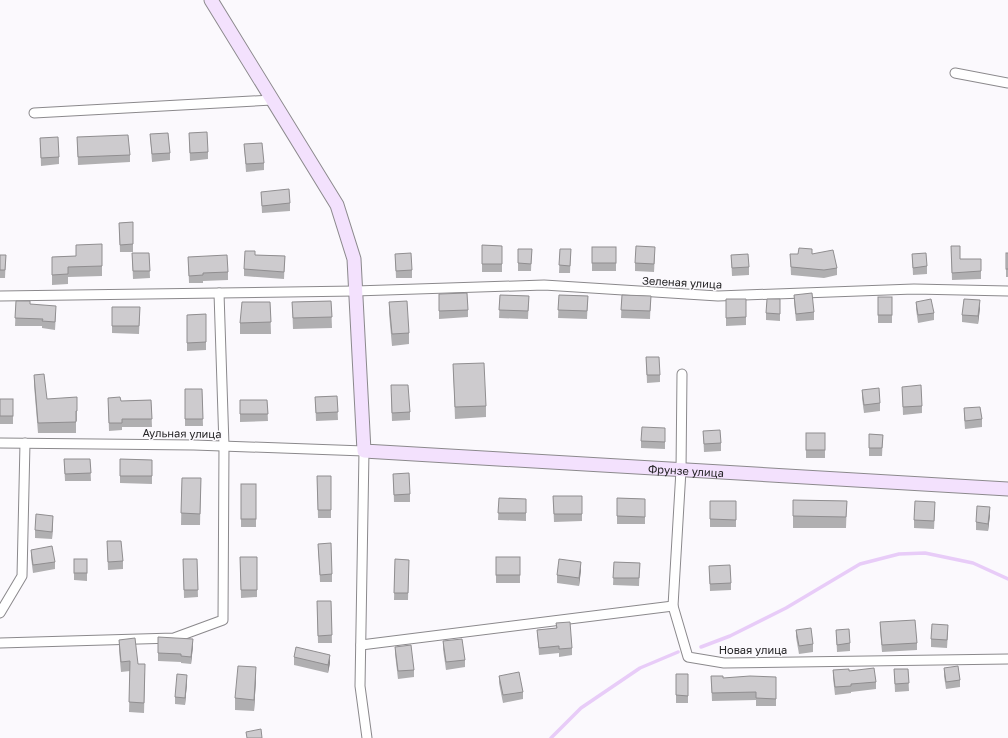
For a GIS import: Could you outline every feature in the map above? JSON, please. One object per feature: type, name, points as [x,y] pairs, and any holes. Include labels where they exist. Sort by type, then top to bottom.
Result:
[{"type":"street","points":[[211,0],[337,205],[354,259],[364,451],[360,686],[367,738]]},
{"type":"street","points":[[955,73],[1008,83]]},
{"type":"street","points":[[34,113],[272,100]]},
{"type":"street","name":"Зеленая улица","points":[[0,296],[355,291],[544,285],[718,296],[914,290],[1008,291]]},
{"type":"street","points":[[0,643],[174,638],[223,620],[224,446],[219,293]]},
{"type":"street","name":"Новая улица","points":[[682,374],[681,470],[673,606],[688,657],[724,663],[1008,659]]},
{"type":"street","name":"Аульная улица","points":[[0,443],[224,446],[364,451]]},
{"type":"street","points":[[0,613],[4,600],[22,576],[25,443]]},
{"type":"street","name":"Фрунзе улица","points":[[364,451],[1008,489]]},
{"type":"street","points":[[361,645],[673,606]]},
{"type":"building","points":[[207,132],[208,152],[190,153],[189,133]]},
{"type":"building","points":[[168,133],[170,153],[152,154],[150,134]]},
{"type":"building","points":[[128,135],[130,155],[78,157],[77,137]]},
{"type":"building","points":[[58,137],[59,157],[41,158],[40,138]]},
{"type":"building","points":[[262,143],[264,163],[246,164],[244,144]]},
{"type":"building","points":[[289,189],[290,203],[262,206],[261,192]]},
{"type":"building","points":[[133,222],[133,244],[120,245],[119,223]]},
{"type":"building","points":[[102,244],[102,266],[68,267],[68,274],[52,275],[52,257],[76,256],[76,245]]},
{"type":"building","points":[[482,245],[502,246],[502,264],[482,264]]},
{"type":"building","points":[[636,246],[655,247],[654,264],[635,263]]},
{"type":"building","points":[[951,246],[960,246],[960,259],[981,259],[981,271],[952,273]]},
{"type":"building","points":[[592,247],[616,247],[616,263],[592,263]]},
{"type":"building","points":[[799,248],[812,249],[812,254],[833,250],[837,268],[824,270],[791,267],[790,254],[798,254]]},
{"type":"building","points":[[518,249],[532,249],[531,264],[518,263]]},
{"type":"building","points":[[560,249],[571,249],[570,266],[559,265]]},
{"type":"building","points":[[245,251],[255,251],[255,255],[285,256],[284,272],[244,269]]},
{"type":"building","points":[[132,253],[149,253],[150,271],[133,271]]},
{"type":"building","points":[[411,253],[412,270],[396,271],[395,254]]},
{"type":"building","points":[[926,253],[927,266],[913,268],[912,254]]},
{"type":"building","points":[[1006,253],[1008,253],[1008,269],[1006,269]]},
{"type":"building","points":[[748,254],[749,267],[732,268],[731,255]]},
{"type":"building","points":[[0,255],[6,255],[5,270],[0,270]]},
{"type":"building","points":[[227,255],[228,272],[203,273],[203,275],[189,276],[188,257]]},
{"type":"building","points":[[467,293],[468,310],[439,311],[439,294]]},
{"type":"building","points":[[812,293],[814,312],[796,314],[794,295]]},
{"type":"building","points":[[500,295],[529,296],[528,311],[499,310]]},
{"type":"building","points":[[559,295],[588,296],[587,311],[558,310]]},
{"type":"building","points":[[622,295],[651,296],[650,311],[621,310]]},
{"type":"building","points":[[878,297],[892,297],[892,315],[878,315]]},
{"type":"building","points":[[726,299],[746,299],[746,317],[726,318]]},
{"type":"building","points":[[767,299],[780,299],[780,314],[766,313]]},
{"type":"building","points":[[931,299],[934,313],[918,315],[916,302]]},
{"type":"building","points":[[964,299],[980,300],[978,316],[962,315]]},
{"type":"building","points":[[16,301],[30,301],[30,304],[56,306],[55,322],[42,321],[43,319],[15,318]]},
{"type":"building","points":[[331,301],[332,317],[293,318],[292,302]]},
{"type":"building","points":[[407,301],[409,333],[392,334],[389,302]]},
{"type":"building","points":[[242,302],[270,302],[271,322],[240,323]]},
{"type":"building","points":[[112,307],[140,307],[139,326],[112,326]]},
{"type":"building","points":[[206,314],[206,342],[187,343],[187,315]]},
{"type":"building","points":[[646,357],[659,357],[660,375],[647,375]]},
{"type":"building","points":[[484,363],[486,406],[455,407],[453,364]]},
{"type":"building","points":[[44,374],[47,399],[77,397],[76,422],[38,423],[34,375]]},
{"type":"building","points":[[391,385],[408,385],[410,412],[392,413]]},
{"type":"building","points":[[921,385],[922,406],[903,407],[902,387]]},
{"type":"building","points":[[879,388],[880,403],[864,405],[862,390]]},
{"type":"building","points":[[185,389],[202,389],[203,419],[185,419]]},
{"type":"building","points":[[337,396],[338,412],[316,413],[315,397]]},
{"type":"building","points":[[120,397],[121,401],[151,400],[152,419],[122,419],[122,423],[109,423],[108,398]]},
{"type":"building","points":[[0,399],[13,399],[13,416],[0,416]]},
{"type":"building","points":[[240,400],[267,400],[268,414],[240,414]]},
{"type":"building","points":[[980,407],[982,419],[965,421],[964,408]]},
{"type":"building","points":[[642,427],[665,428],[665,442],[641,441]]},
{"type":"building","points":[[720,430],[721,443],[704,444],[703,431]]},
{"type":"building","points":[[806,433],[825,433],[825,450],[806,450]]},
{"type":"building","points":[[869,434],[883,435],[882,448],[869,448]]},
{"type":"building","points":[[64,459],[90,459],[91,473],[65,474]]},
{"type":"building","points":[[120,459],[152,460],[152,476],[120,476]]},
{"type":"building","points":[[409,473],[410,494],[394,495],[393,474]]},
{"type":"building","points":[[317,476],[331,476],[331,510],[318,510]]},
{"type":"building","points":[[182,478],[201,478],[200,514],[181,513]]},
{"type":"building","points":[[241,484],[256,484],[256,519],[241,519]]},
{"type":"building","points":[[553,496],[582,496],[582,514],[554,514]]},
{"type":"building","points":[[499,498],[526,499],[526,513],[498,513]]},
{"type":"building","points":[[617,498],[645,499],[645,517],[617,516]]},
{"type":"building","points":[[793,500],[847,501],[846,517],[793,516]]},
{"type":"building","points":[[710,501],[736,501],[736,520],[710,519]]},
{"type":"building","points":[[915,501],[935,502],[934,521],[914,520]]},
{"type":"building","points":[[977,506],[990,507],[988,524],[976,522]]},
{"type":"building","points":[[36,514],[53,516],[52,532],[35,530]]},
{"type":"building","points":[[107,541],[121,541],[123,561],[108,562]]},
{"type":"building","points":[[331,543],[332,574],[320,575],[318,544]]},
{"type":"building","points":[[52,546],[55,562],[33,565],[31,550]]},
{"type":"building","points":[[240,557],[257,557],[257,590],[241,590]]},
{"type":"building","points":[[496,557],[520,557],[520,575],[496,575]]},
{"type":"building","points":[[74,559],[87,559],[87,573],[74,573]]},
{"type":"building","points":[[183,559],[197,559],[198,590],[184,590]]},
{"type":"building","points":[[395,559],[409,560],[408,593],[394,593]]},
{"type":"building","points":[[559,559],[581,562],[579,578],[557,575]]},
{"type":"building","points":[[614,562],[640,563],[639,578],[613,578]]},
{"type":"building","points":[[730,565],[731,583],[710,584],[709,566]]},
{"type":"building","points":[[317,601],[331,601],[332,635],[318,636]]},
{"type":"building","points":[[915,620],[917,643],[882,645],[880,622]]},
{"type":"building","points":[[570,622],[572,648],[559,649],[559,646],[539,648],[537,630],[557,628],[556,623]]},
{"type":"building","points":[[932,624],[948,625],[947,640],[931,639]]},
{"type":"building","points":[[811,628],[813,644],[799,646],[796,630]]},
{"type":"building","points":[[849,629],[850,643],[837,645],[836,630]]},
{"type":"building","points":[[158,637],[193,639],[191,657],[181,656],[181,654],[158,653]]},
{"type":"building","points":[[135,638],[138,664],[145,664],[144,703],[129,702],[130,661],[121,662],[119,640]]},
{"type":"building","points":[[462,639],[465,660],[446,662],[443,641]]},
{"type":"building","points":[[411,645],[414,670],[398,671],[395,647]]},
{"type":"building","points":[[296,647],[330,655],[328,665],[294,657]]},
{"type":"building","points":[[238,666],[256,667],[254,700],[235,698]]},
{"type":"building","points":[[958,666],[960,680],[946,682],[944,668]]},
{"type":"building","points":[[874,668],[876,682],[835,687],[833,670],[849,669],[849,671]]},
{"type":"building","points":[[894,669],[908,669],[909,683],[895,684]]},
{"type":"building","points":[[519,672],[523,692],[503,695],[499,676]]},
{"type":"building","points":[[177,674],[187,675],[185,698],[175,697]]},
{"type":"building","points":[[676,674],[688,674],[688,696],[676,695]]},
{"type":"building","points":[[711,676],[723,676],[723,678],[750,676],[776,677],[776,699],[756,698],[756,692],[712,693]]},
{"type":"building","points":[[261,729],[262,738],[247,738],[246,732]]},
{"type":"waterway","points":[[701,647],[730,636],[786,608],[860,564],[899,554],[925,553],[973,563],[1008,579]]},
{"type":"waterway","points":[[551,738],[581,708],[640,668],[678,652]]}]
